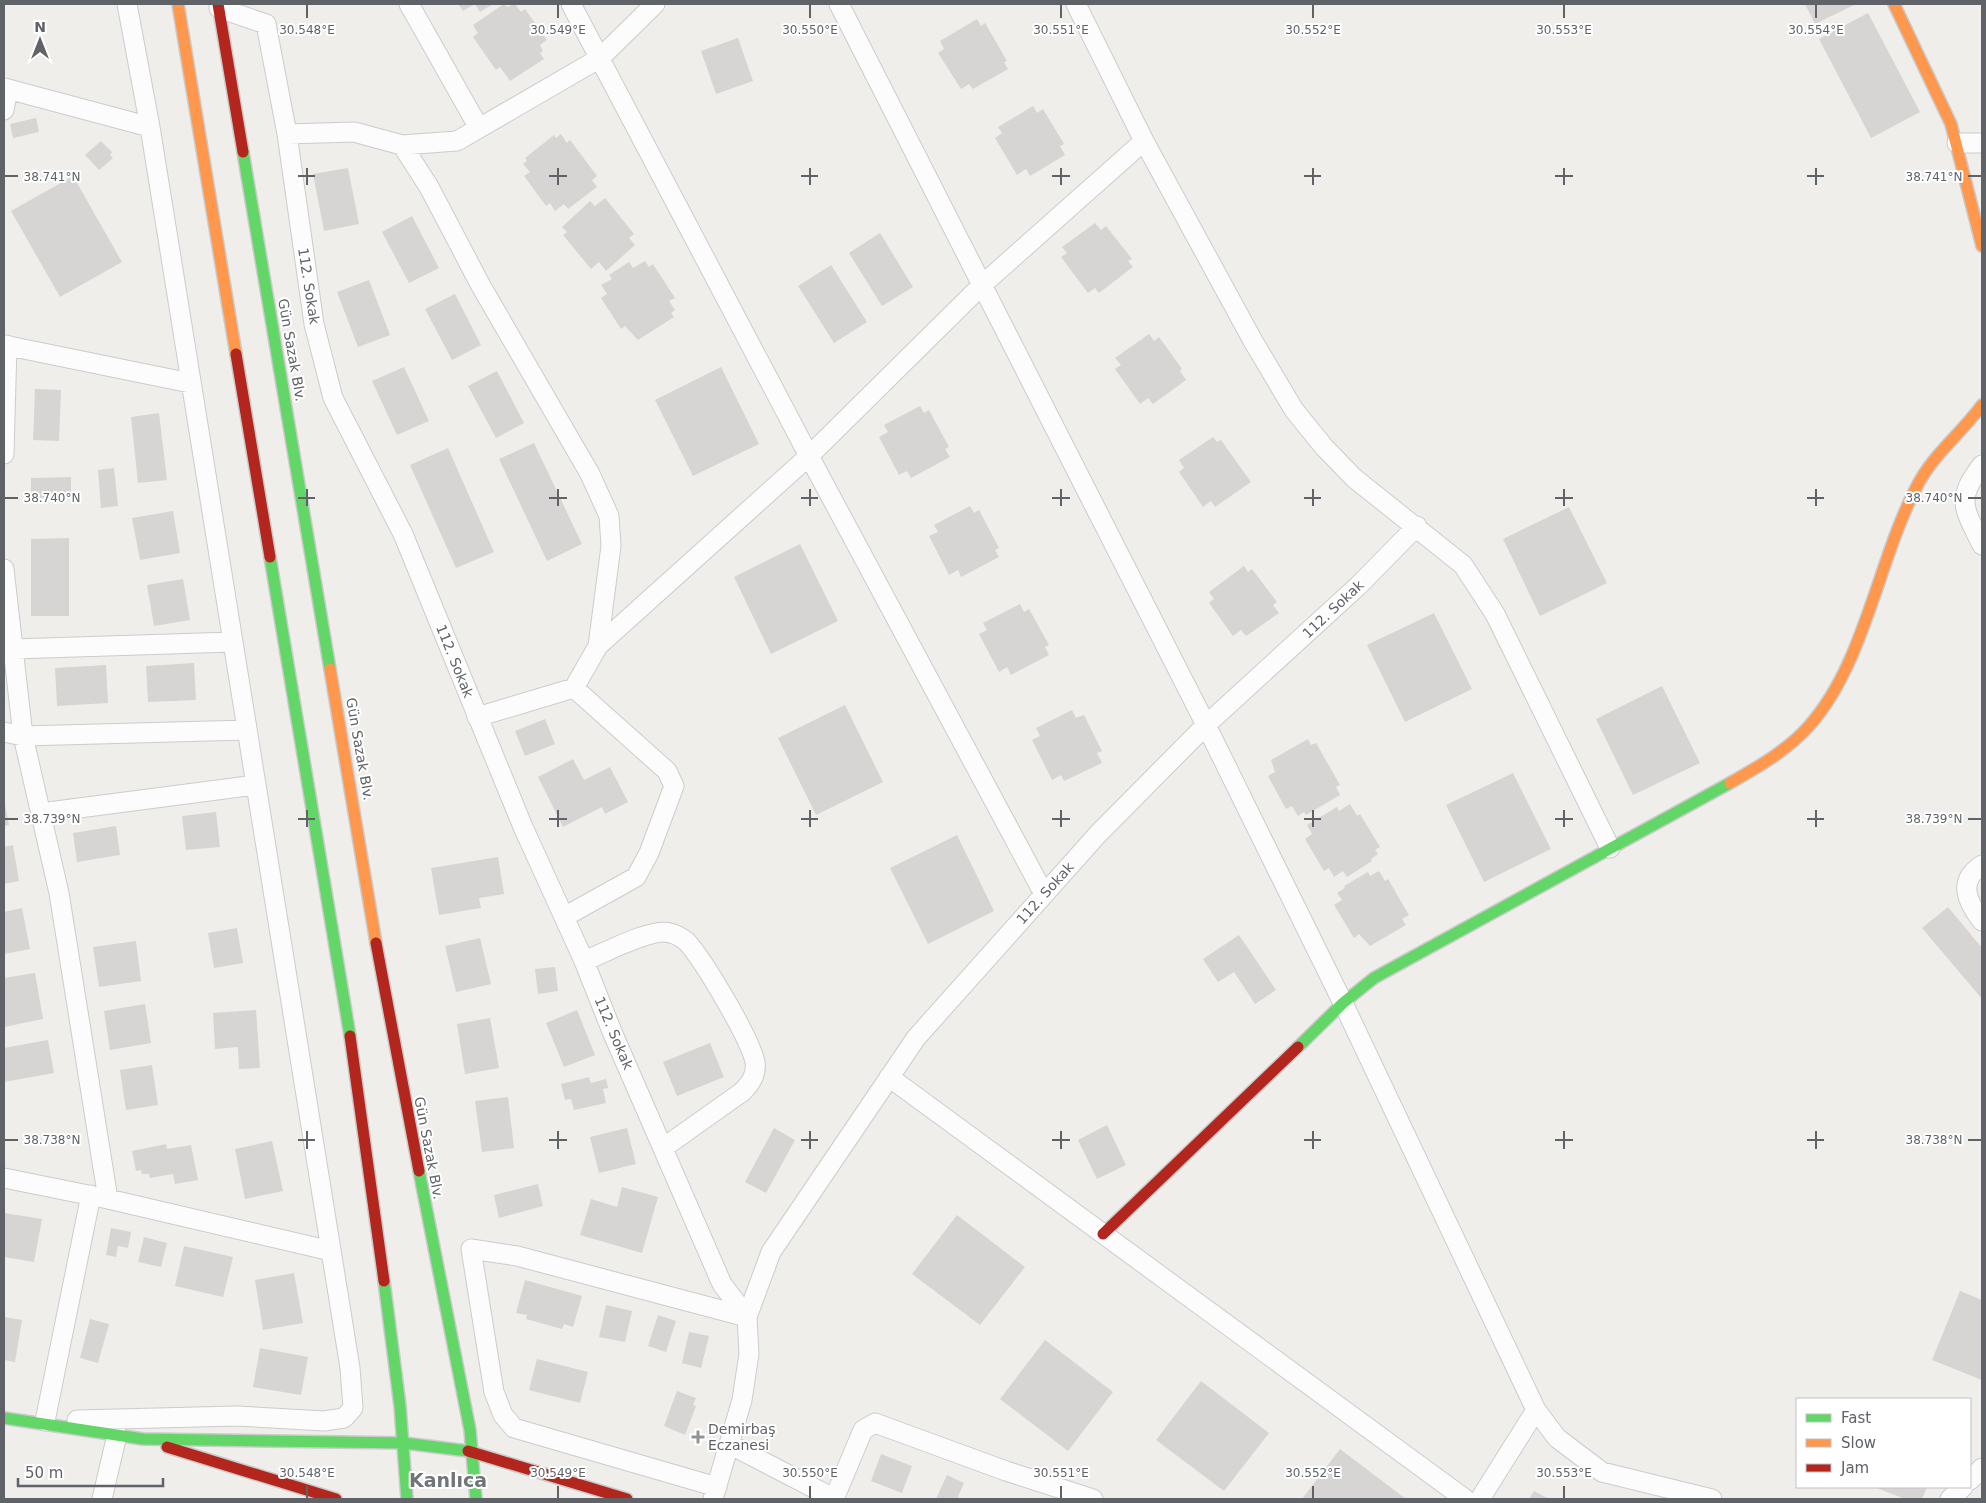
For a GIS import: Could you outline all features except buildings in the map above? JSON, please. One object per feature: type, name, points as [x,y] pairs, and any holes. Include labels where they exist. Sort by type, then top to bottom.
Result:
[{"type":"main road","points":[[178,4],[357,1076],[404,1443],[407,1499]]},
{"type":"main road","points":[[1894,4],[1934,86],[1957,143],[1982,246]]},
{"type":"main road","name":"Gün Sazak Blv.","points":[[218,6],[386,1001],[470,1430],[476,1499]]},
{"type":"main road","points":[[1103,1234],[1343,1003],[1374,978],[1757,768],[1791,744],[1811,724],[1830,699],[1845,669],[1888,546],[1926,470],[1963,430],[1982,405]]},
{"type":"main road","points":[[4,1418],[36,1421],[143,1439],[404,1443],[472,1451],[627,1499]]},
{"type":"main road","points":[[143,1439],[336,1499]]},
{"type":"main road","points":[[588,1499],[610,1494]]},
{"type":"street","points":[[4,569],[23,736],[59,892],[100,1197],[36,1421],[237,1416],[324,1421],[344,1418],[353,1408],[350,1368],[150,127],[127,4]]},
{"type":"street","points":[[409,4],[479,128]]},
{"type":"street","points":[[571,4],[809,456],[1044,894]]},
{"type":"street","points":[[287,134],[354,132],[402,145],[457,140],[600,58],[655,4]]},
{"type":"street","points":[[839,4],[1206,725],[1343,1003],[1536,1410],[1557,1438],[1602,1472],[1712,1499]]},
{"type":"street","points":[[1076,4],[1144,140],[1252,341],[1294,410],[1324,447],[1354,478],[1417,526],[1463,565],[1495,614],[1610,848]]},
{"type":"street","name":"112. Sokak","points":[[218,6],[266,24],[287,134],[314,324],[333,398],[403,534],[523,827],[584,961],[613,1034],[722,1284],[747,1317]]},
{"type":"street","points":[[4,110],[6,88],[150,127]]},
{"type":"street","points":[[478,717],[574,688],[598,646],[809,456],[982,285],[1144,140]]},
{"type":"street","points":[[1957,143],[1982,143]]},
{"type":"street","points":[[402,145],[429,187],[481,286],[590,474],[609,516],[611,546],[598,646]]},
{"type":"street","points":[[4,454],[5,345],[190,383]]},
{"type":"street","points":[[1982,465],[1975,487],[1964,498],[1968,515],[1982,544]]},
{"type":"street","name":"112. Sokak","points":[[715,1493],[742,1400],[749,1354],[747,1317],[771,1252],[916,1038],[1098,834],[1206,725],[1358,586],[1417,526]]},
{"type":"street","points":[[13,650],[232,642]]},
{"type":"street","points":[[564,917],[636,878],[649,853],[674,786],[667,772],[574,688]]},
{"type":"street","points":[[4,732],[23,736],[247,730]]},
{"type":"street","points":[[41,813],[256,785]]},
{"type":"street","points":[[1982,865],[1973,871],[1966,887],[1970,906],[1982,921]]},
{"type":"street","points":[[584,961],[659,931],[677,935],[686,941],[713,978],[750,1049],[755,1062],[755,1073],[751,1083],[742,1092],[663,1148]]},
{"type":"street","points":[[889,1077],[1465,1499]]},
{"type":"street","points":[[4,1178],[100,1197],[331,1251]]},
{"type":"street","points":[[715,1493],[514,1428],[503,1415],[494,1392],[471,1249],[517,1256],[747,1317]]},
{"type":"street","points":[[1480,1499],[1536,1410]]},
{"type":"street","points":[[730,1444],[834,1499],[863,1430],[874,1423],[1006,1471],[1093,1499]]},
{"type":"street","points":[[102,1499],[117,1435]]},
{"type":"street","points":[[1971,1479],[1982,1468]]},
{"type":"street","points":[[1950,1499],[1962,1488]]},
{"type":"traffic: fast","points":[[243,152],[330,669]]},
{"type":"traffic: fast","points":[[270,557],[350,1036]]},
{"type":"traffic: fast","points":[[1298,1047],[1343,1003],[1374,978],[1730,783]]},
{"type":"traffic: fast","points":[[419,1171],[470,1430],[476,1499]]},
{"type":"traffic: fast","points":[[384,1281],[400,1406],[407,1499]]},
{"type":"traffic: fast","points":[[4,1418],[143,1439],[404,1443],[468,1451]]},
{"type":"traffic: slow","points":[[178,4],[236,354]]},
{"type":"traffic: slow","points":[[1894,4],[1951,124],[1982,246]]},
{"type":"traffic: slow","points":[[1730,783],[1792,743],[1809,726],[1828,701],[1844,673],[1857,643],[1891,547],[1916,488],[1930,465],[1982,405]]},
{"type":"traffic: slow","points":[[330,669],[376,943]]},
{"type":"traffic: jam","points":[[218,4],[243,152]]},
{"type":"traffic: jam","points":[[236,354],[270,557]]},
{"type":"traffic: jam","points":[[376,943],[419,1171]]},
{"type":"traffic: jam","points":[[350,1036],[384,1281]]},
{"type":"traffic: jam","points":[[1103,1234],[1298,1047]]},
{"type":"traffic: jam","points":[[167,1447],[336,1499]]},
{"type":"traffic: jam","points":[[468,1451],[627,1499]]},
{"type":"place","name":"Demirbaş Eczanesi","points":[[698,1437]]},
{"type":"district","name":"Kanlıca","points":[[448,1480]]}]
